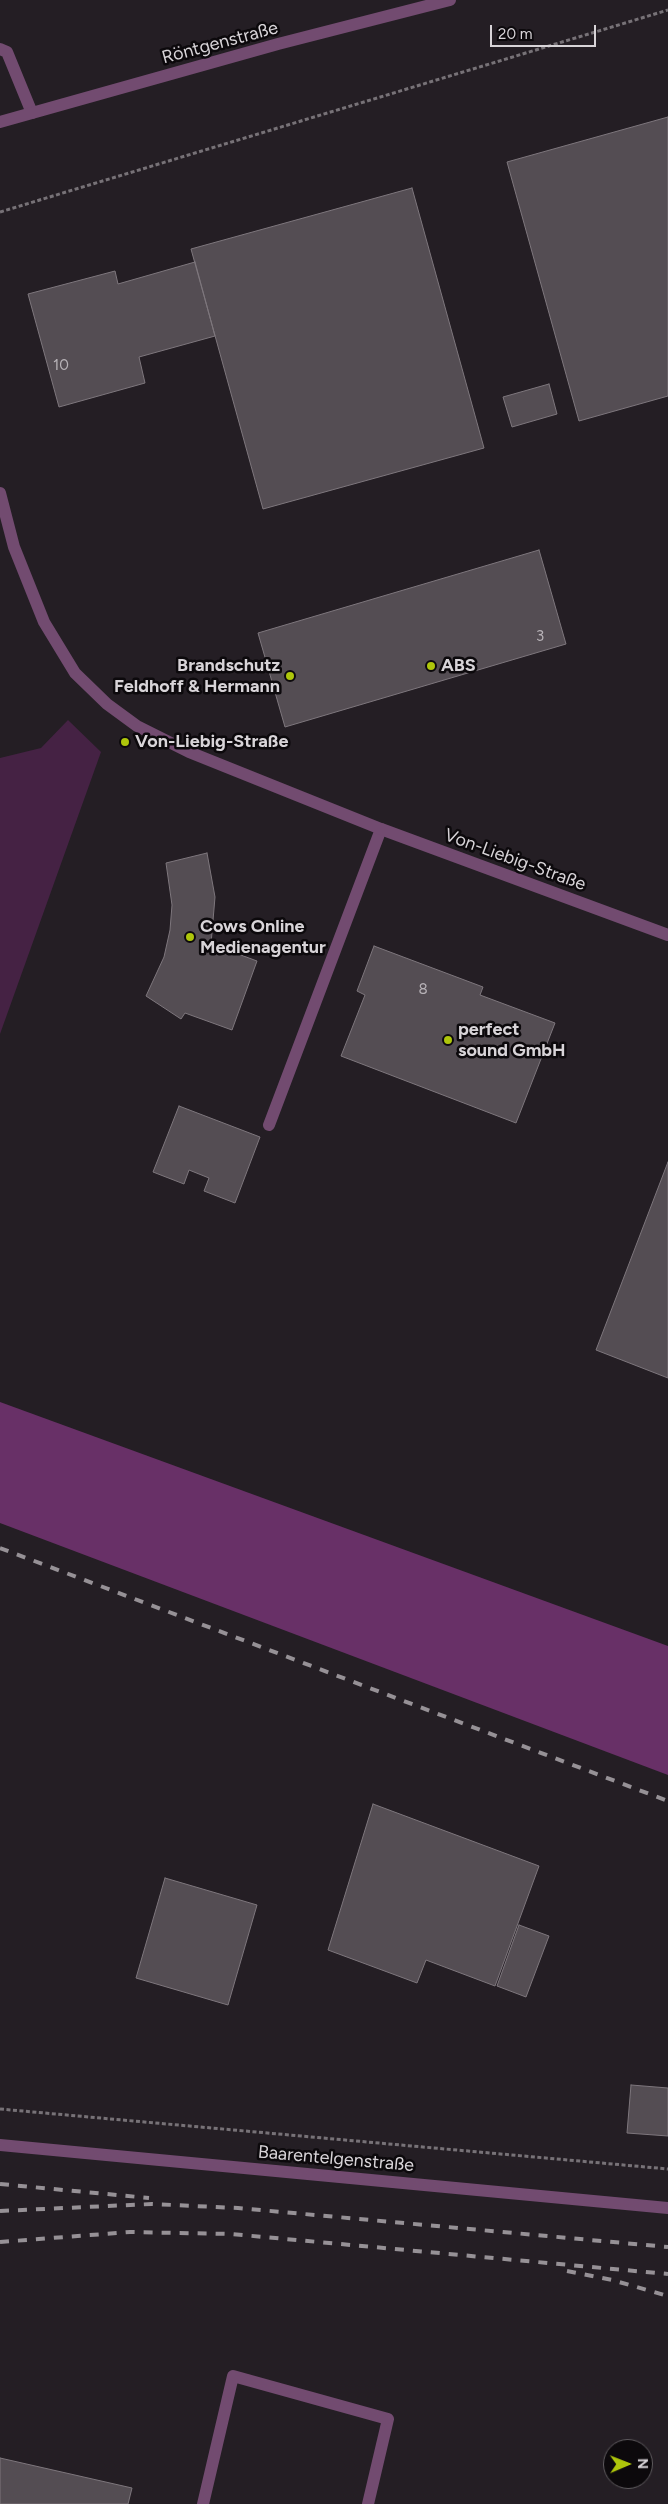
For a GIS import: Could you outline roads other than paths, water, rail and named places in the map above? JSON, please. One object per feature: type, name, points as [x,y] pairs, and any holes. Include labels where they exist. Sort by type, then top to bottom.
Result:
[{"type":"street","name":"Röntgenstraße","points":[[0,122],[419,4],[450,0]]},
{"type":"street","points":[[0,50],[7,52],[32,113]]},
{"type":"street","name":"Von-Liebig-Straße","points":[[0,493],[14,546],[44,622],[75,673],[107,704],[137,726],[189,752],[381,829],[668,935]]},
{"type":"street","points":[[269,1125],[381,829]]},
{"type":"street","name":"Baarentelgenstraße","points":[[0,2145],[668,2208]]},
{"type":"street","points":[[203,2504],[233,2376],[388,2419],[368,2504]]},
{"type":"railway","points":[[0,1548],[668,1801]]},
{"type":"railway","points":[[0,2184],[149,2198]]},
{"type":"railway","points":[[0,2211],[152,2204],[238,2208],[668,2247]]},
{"type":"railway","points":[[0,2242],[130,2232],[231,2234],[668,2274]]},
{"type":"railway","points":[[567,2271],[612,2280],[668,2296]]},
{"type":"place","name":"ABS","points":[[431,666]]},
{"type":"place","name":"Brandschutz Feldhoff & Hermann","points":[[290,676]]},
{"type":"place","name":"Von-Liebig-Straße","points":[[125,742]]},
{"type":"place","name":"Cows Online Medienagentur","points":[[190,937]]},
{"type":"place","name":"perfect sound GmbH","points":[[448,1040]]}]
